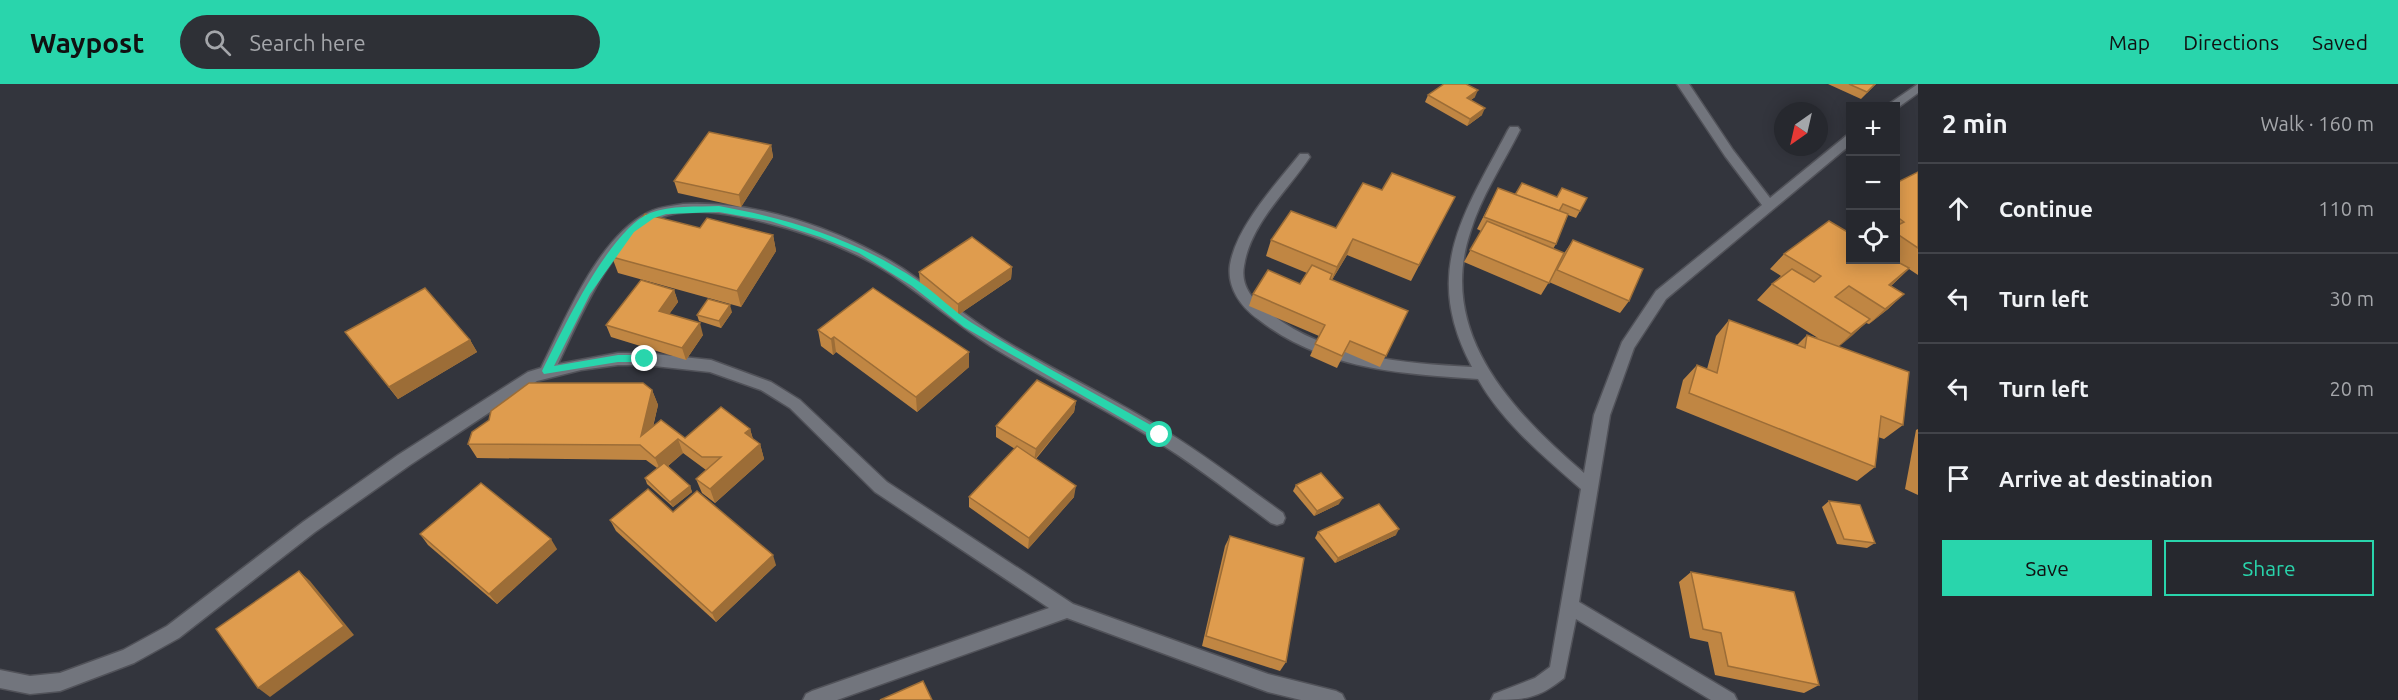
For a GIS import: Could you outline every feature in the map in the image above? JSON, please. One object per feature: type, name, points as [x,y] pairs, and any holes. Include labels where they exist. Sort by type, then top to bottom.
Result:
[{"type":"street","points":[[1683,84],[1729,153],[1770,207]]},
{"type":"street","points":[[1898,102],[1918,88]]},
{"type":"street","points":[[1514,130],[1462,236],[1455,268],[1456,305],[1464,341],[1483,374],[1518,421],[1549,453],[1590,487]]},
{"type":"street","points":[[1500,700],[1541,685],[1558,672],[1602,415],[1627,346],[1661,295],[1846,143]]},
{"type":"street","points":[[1304,157],[1270,203],[1237,262],[1236,280],[1243,298],[1265,318],[1294,338],[1330,352],[1377,364],[1483,374]]},
{"type":"street","points":[[547,371],[592,284],[631,230],[651,216],[666,211],[719,209],[771,218],[862,251],[916,284],[967,325],[1160,435],[1277,518]]},
{"type":"street","points":[[0,679],[30,685],[60,682],[128,657],[173,632],[309,527],[404,460],[533,376],[547,371],[618,359],[645,359],[711,366],[766,386],[803,411],[846,456],[881,487],[1067,610],[1268,683],[1336,700]]},
{"type":"street","points":[[1570,606],[1728,700]]},
{"type":"street","points":[[812,700],[1067,610]]},
{"type":"building","points":[[1444,84],[1466,84],[1478,90],[1467,98],[1485,108],[1470,119],[1428,95]]},
{"type":"building","points":[[1849,84],[1875,84],[1867,92]]},
{"type":"building","points":[[709,132],[771,145],[739,195],[674,181]]},
{"type":"building","points":[[1918,172],[1918,248],[1900,236],[1900,224],[1904,222],[1900,219],[1900,181]]},
{"type":"building","points":[[1392,173],[1455,197],[1419,265],[1353,239],[1337,267],[1271,240],[1291,211],[1336,228],[1363,183],[1382,190]]},
{"type":"building","points":[[1522,183],[1557,197],[1562,188],[1587,198],[1580,211],[1563,204],[1559,211],[1515,195]]},
{"type":"building","points":[[1498,188],[1568,214],[1556,244],[1484,217]]},
{"type":"building","points":[[645,214],[700,228],[707,218],[773,235],[737,291],[612,257]]},
{"type":"building","points":[[1487,221],[1564,253],[1549,283],[1470,250]]},
{"type":"building","points":[[1829,221],[1846,231],[1846,264],[1900,263],[1909,268],[1889,285],[1904,294],[1885,309],[1849,286],[1835,297],[1870,319],[1851,334],[1772,284],[1792,269],[1814,282],[1821,276],[1784,254]]},
{"type":"building","points":[[972,237],[1012,267],[958,304],[919,272]]},
{"type":"building","points":[[1573,240],[1643,269],[1629,301],[1557,270]]},
{"type":"building","points":[[1312,265],[1332,274],[1330,279],[1408,311],[1386,356],[1350,341],[1342,356],[1315,344],[1325,325],[1253,294],[1268,270],[1300,284]]},
{"type":"building","points":[[641,280],[674,290],[659,311],[700,323],[682,348],[606,325]]},
{"type":"building","points":[[425,288],[470,340],[389,387],[345,332]]},
{"type":"building","points":[[873,288],[969,352],[916,397],[834,337],[831,339],[818,330]]},
{"type":"building","points":[[708,299],[730,305],[719,321],[697,315]]},
{"type":"building","points":[[1729,320],[1805,348],[1807,335],[1909,372],[1903,425],[1881,416],[1875,467],[1689,393],[1697,365],[1717,373]]},
{"type":"building","points":[[1037,380],[1076,401],[1036,449],[996,426]]},
{"type":"building","points":[[529,383],[643,383],[652,390],[641,436],[661,420],[685,438],[721,407],[750,429],[745,433],[760,444],[710,489],[696,479],[721,457],[702,457],[678,439],[655,458],[640,445],[468,444],[472,432],[489,420],[491,411]]},
{"type":"building","points":[[1017,446],[1076,486],[1029,538],[969,497]]},
{"type":"building","points":[[664,463],[690,486],[670,502],[645,478]]},
{"type":"building","points":[[1321,473],[1343,498],[1317,511],[1296,485]]},
{"type":"building","points":[[481,483],[551,539],[489,594],[420,534]]},
{"type":"building","points":[[648,489],[673,512],[697,491],[773,555],[712,613],[610,520]]},
{"type":"building","points":[[1829,501],[1860,505],[1875,543],[1844,539]]},
{"type":"building","points":[[1379,504],[1399,529],[1338,558],[1318,532]]},
{"type":"building","points":[[1230,536],[1304,558],[1286,662],[1206,636]]},
{"type":"building","points":[[299,571],[344,626],[258,688],[216,629]]},
{"type":"building","points":[[1691,572],[1794,592],[1819,685],[1728,666],[1721,633],[1703,629]]},
{"type":"building","points":[[923,681],[932,700],[880,700]]},
{"type":"route","points":[[645,359],[618,359],[547,371],[586,292],[631,230],[651,216],[666,211],[719,209],[771,218],[862,251],[916,284],[967,325],[1160,435]]}]
